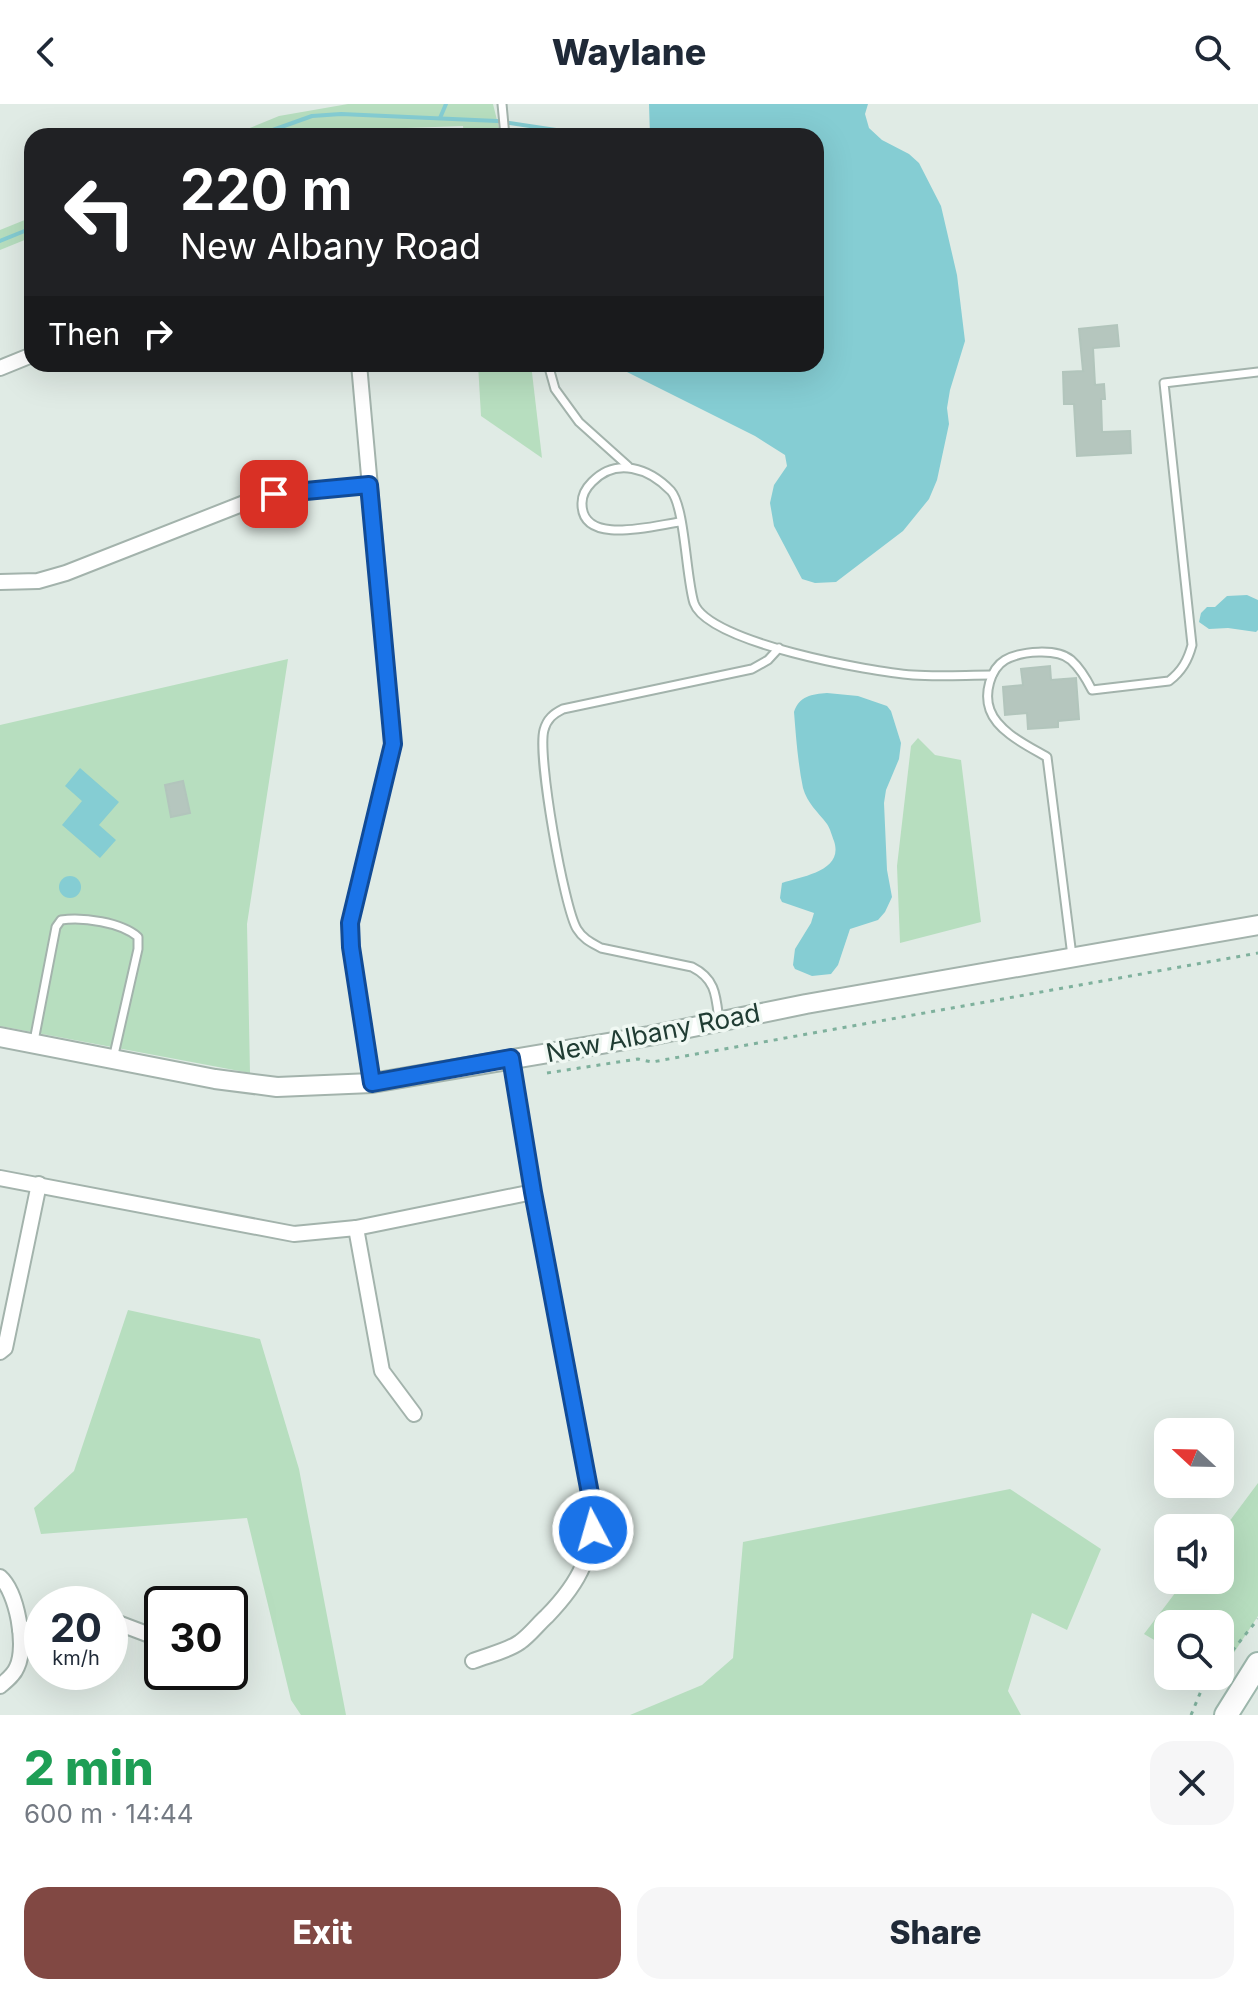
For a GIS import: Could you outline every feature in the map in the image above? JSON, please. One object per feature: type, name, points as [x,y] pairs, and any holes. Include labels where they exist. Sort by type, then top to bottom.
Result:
[{"type":"main road","points":[[1226,1715],[1258,1664]]},
{"type":"street","points":[[0,368],[24,358]]},
{"type":"street","points":[[360,372],[393,744],[350,923],[372,1083]]},
{"type":"street","points":[[0,582],[38,581],[66,573],[274,494],[369,485]]},
{"type":"street","name":"New Albany Road","points":[[0,1037],[215,1079],[277,1087],[372,1083],[1258,925]]},
{"type":"street","points":[[473,1661],[519,1644],[562,1600],[579,1578],[589,1554],[593,1530],[590,1492],[511,1058]]},
{"type":"street","points":[[0,1178],[294,1234],[356,1228],[533,1192]]},
{"type":"street","points":[[0,1352],[5,1348],[39,1184]]},
{"type":"street","points":[[356,1228],[382,1371],[414,1414]]},
{"type":"street","points":[[0,1577],[11,1593],[20,1630],[21,1655],[16,1670],[0,1686]]},
{"type":"street","points":[[20,1630],[24,1629]]},
{"type":"lane","points":[[502,104],[504,128]]},
{"type":"lane","points":[[550,372],[555,389],[579,422],[628,466],[645,473],[674,494],[695,606],[708,621],[752,640],[827,661],[912,675],[992,675]]},
{"type":"lane","points":[[1072,956],[1047,757],[1002,727],[990,710],[988,690],[992,675],[1005,660],[1053,651],[1070,658],[1092,690],[1169,681],[1179,673],[1192,645],[1164,383],[1258,372]]},
{"type":"lane","points":[[628,466],[614,467],[600,473],[587,488],[582,502],[585,517],[596,528],[610,531],[680,522]]},
{"type":"lane","points":[[720,1023],[712,985],[704,973],[692,967],[601,948],[582,936],[575,927],[550,817],[543,734],[553,714],[563,709],[752,669],[768,660],[779,648]]},
{"type":"lane","points":[[34,1043],[56,927],[61,920],[73,918],[115,926],[128,929],[138,937],[138,949],[113,1059]]},
{"type":"path","points":[[547,1073],[638,1059],[652,1062],[1258,953]]},
{"type":"path","points":[[1234,1649],[1258,1619]]},
{"type":"path","points":[[1191,1715],[1202,1690]]},
{"type":"green space","points":[[348,104],[493,104],[499,128],[250,128],[279,116]]},
{"type":"green space","points":[[24,220],[24,240],[0,250],[0,230]]},
{"type":"green space","points":[[478,372],[532,372],[542,458],[481,416]]},
{"type":"green space","points":[[288,659],[247,924],[250,1073],[0,1026],[0,725]]},
{"type":"green space","points":[[918,738],[935,755],[961,760],[981,922],[900,943],[897,866],[911,746]]},
{"type":"green space","points":[[128,1310],[260,1339],[299,1469],[346,1715],[301,1715],[291,1700],[247,1518],[41,1534],[34,1508],[74,1471]]},
{"type":"green space","points":[[1258,1483],[1258,1616],[1234,1653],[1234,1610],[1162,1610],[1174,1594],[1234,1594],[1234,1515]]},
{"type":"green space","points":[[1010,1489],[1101,1549],[1067,1630],[1032,1613],[1008,1691],[1021,1715],[630,1715],[702,1685],[733,1658],[743,1542]]},
{"type":"green space","points":[[1154,1621],[1154,1640],[1144,1634]]},
{"type":"water","points":[[649,104],[868,104],[865,114],[869,128],[919,163],[941,206],[957,275],[965,341],[950,390],[947,408],[949,424],[937,480],[929,499],[903,531],[836,582],[815,583],[802,579],[774,526],[770,503],[774,485],[787,466],[785,455],[755,436],[627,372],[824,372],[824,128],[650,128]]},
{"type":"water","points":[[1247,595],[1258,600],[1256,632],[1209,629],[1199,622],[1201,613],[1207,607],[1215,607],[1227,596]]},
{"type":"water","points":[[827,693],[858,696],[887,706],[901,743],[899,759],[884,803],[887,870],[892,897],[878,920],[850,929],[838,965],[831,974],[812,976],[795,969],[793,965],[795,949],[814,913],[782,902],[780,898],[782,883],[820,871],[833,859],[835,851],[828,826],[803,788],[794,712],[799,702],[807,697]]},
{"type":"water","points":[[80,768],[119,802],[99,825],[116,840],[100,858],[62,825],[82,801],[65,786]]},
{"type":"water","points":[[70,876],[78,879],[81,887],[78,895],[70,898],[62,895],[59,887],[62,879]]},
{"type":"building","points":[[1117,325],[1119,346],[1093,348],[1095,385],[1104,384],[1102,432],[1130,431],[1131,453],[1077,456],[1074,404],[1064,404],[1063,372],[1083,371],[1079,329]]},
{"type":"building","points":[[1050,666],[1051,680],[1076,678],[1079,719],[1058,721],[1058,727],[1028,729],[1027,713],[1005,715],[1003,687],[1023,685],[1021,669]]},
{"type":"building","points":[[183,781],[190,813],[171,817],[165,785]]},
{"type":"waterway","points":[[440,118],[446,104]]},
{"type":"waterway","points":[[278,128],[312,116],[341,114],[497,121],[543,128]]},
{"type":"waterway","points":[[0,241],[24,231]]},
{"type":"route","points":[[274,494],[369,485],[393,744],[350,923],[372,1083],[511,1058],[592,1504],[593,1530]]}]
